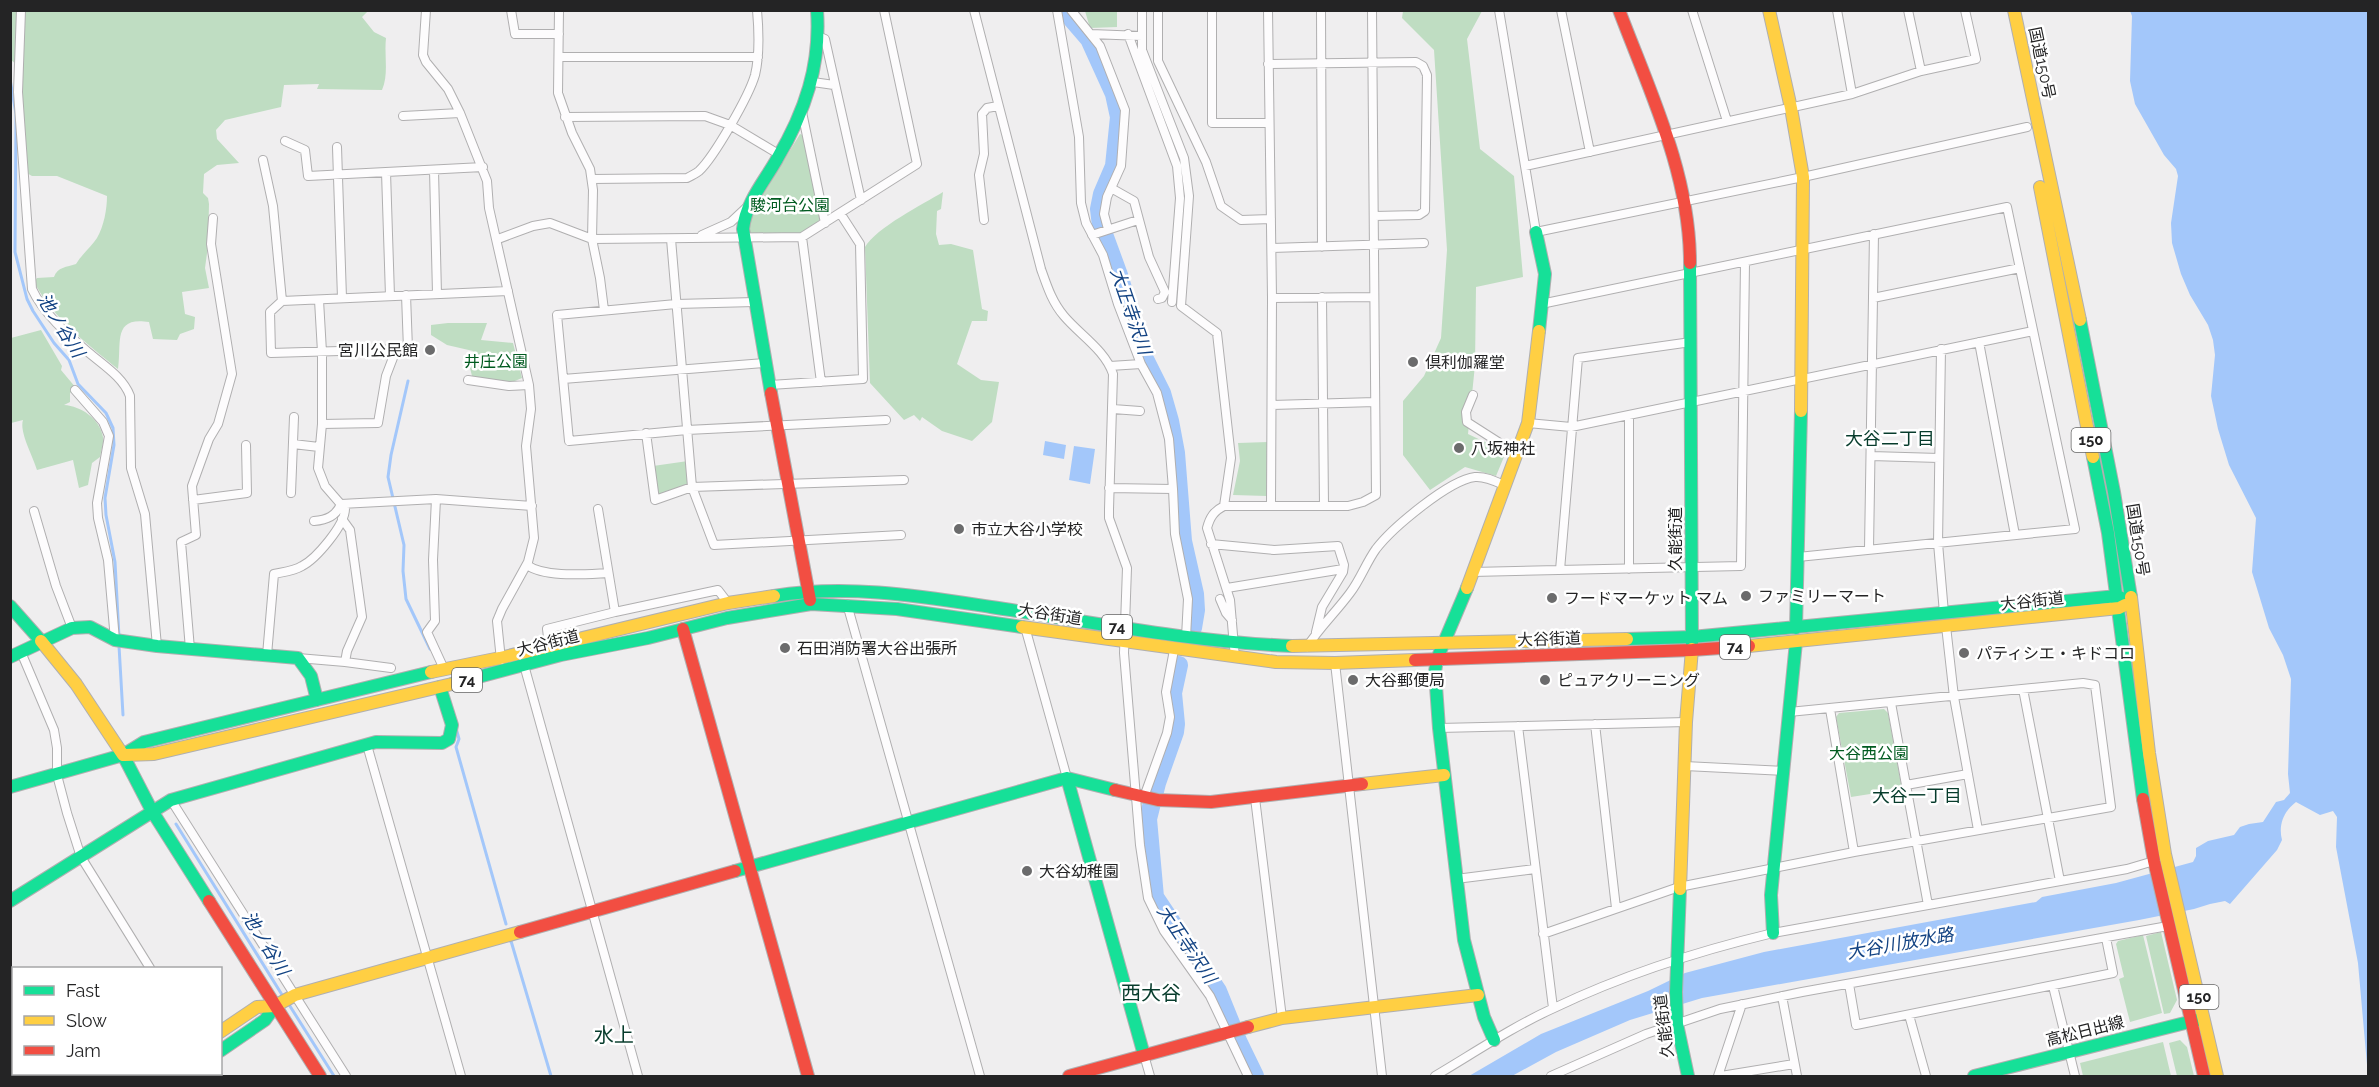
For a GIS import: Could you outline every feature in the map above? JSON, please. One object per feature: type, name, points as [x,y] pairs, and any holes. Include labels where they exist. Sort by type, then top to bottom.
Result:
[{"type":"main road","points":[[811,604],[790,484],[765,363],[744,237],[744,221],[753,200],[802,112],[813,82],[818,36],[817,10]]},
{"type":"main road","name":"久能街道","points":[[1619,10],[1677,169],[1690,236],[1692,650],[1686,722],[1676,961],[1677,1024],[1688,1077]]},
{"type":"main road","points":[[1769,10],[1791,108],[1803,177],[1802,378],[1796,628]]},
{"type":"main road","name":"国道150号","points":[[2003,10],[2074,349],[2108,533],[2142,786],[2160,868],[2180,918],[2217,1077]]},
{"type":"main road","name":"国道150号","points":[[2014,10],[2076,300],[2111,481],[2132,601],[2150,753],[2160,868],[2168,923],[2204,1077]]},
{"type":"main road","points":[[1494,1040],[1478,995],[1464,940],[1438,728],[1435,672],[1437,659],[1506,486],[1528,423],[1545,274],[1536,232]]},
{"type":"main road","name":"大谷街道","points":[[123,755],[154,754],[440,687],[549,645],[728,603],[809,590],[902,593],[1235,644],[1306,647],[1692,637],[1796,628],[1945,620]]},
{"type":"main road","name":"大谷街道","points":[[123,755],[144,742],[444,669],[524,665],[727,618],[811,604],[847,604],[944,615],[1235,658],[1276,662],[1335,663],[1692,650],[1796,642],[1945,620],[2132,601]]},
{"type":"main road","points":[[10,606],[76,684],[123,755],[152,811],[285,1000],[320,1077]]},
{"type":"main road","points":[[16,655],[72,628],[90,627],[119,641],[298,658],[311,676],[317,700]]},
{"type":"main road","points":[[683,629],[808,1077]]},
{"type":"main road","points":[[1773,933],[1771,895],[1773,868],[1796,642]]},
{"type":"main road","points":[[10,901],[171,800],[376,742],[442,743],[449,739],[452,725],[440,687]]},
{"type":"main road","points":[[10,787],[123,755]]},
{"type":"main road","points":[[222,1031],[257,1006],[285,1000],[427,957],[1067,778],[1147,798],[1211,802],[1444,775]]},
{"type":"main road","points":[[1067,778],[1144,1055]]},
{"type":"main road","points":[[1069,1077],[1282,1018],[1478,995]]},
{"type":"main road","points":[[222,1050],[265,1020],[285,1000]]},
{"type":"main road","name":"高松日出線","points":[[1974,1077],[2203,1018]]},
{"type":"street","points":[[21,10],[18,92],[32,289],[36,298],[54,319],[126,386],[130,396],[131,468],[145,514],[157,646]]},
{"type":"street","points":[[426,10],[423,55],[426,62],[448,88],[483,167],[487,181],[489,208],[498,239],[529,385],[531,409],[526,446],[534,538],[527,565],[501,609],[498,621],[501,665]]},
{"type":"street","points":[[511,10],[514,34],[559,34]]},
{"type":"street","points":[[559,10],[558,93],[565,117],[575,142],[590,169],[592,178],[592,239],[604,310]]},
{"type":"street","points":[[592,178],[687,178],[697,173],[705,165],[747,96],[754,77],[758,57],[757,10]]},
{"type":"street","points":[[498,239],[532,226],[550,223],[592,239],[802,237],[917,164],[884,10]]},
{"type":"street","points":[[974,10],[1041,269],[1052,298],[1064,316],[1110,366],[1113,374],[1109,518],[1127,568],[1124,643],[1147,798],[1148,898],[1164,932],[1210,996],[1232,1032],[1248,1077]]},
{"type":"street","points":[[1057,10],[1079,137],[1081,203],[1086,224],[1103,255],[1141,364],[1157,393],[1169,439],[1173,514],[1188,599],[1186,637]]},
{"type":"street","points":[[1071,10],[1100,46],[1125,110],[1121,166],[1104,214],[1107,230]]},
{"type":"street","points":[[1142,10],[1142,50],[1184,158],[1189,195],[1181,306],[1217,333],[1231,458],[1224,506]]},
{"type":"street","points":[[1158,10],[1158,61],[1210,173],[1221,206],[1241,220],[1271,219]]},
{"type":"street","points":[[1212,10],[1212,123],[1268,123]]},
{"type":"street","points":[[1268,10],[1268,123],[1272,248],[1271,506]]},
{"type":"street","points":[[1321,10],[1322,247]]},
{"type":"street","points":[[1235,658],[1227,588],[1207,528],[1209,518],[1216,510],[1224,506],[1348,506],[1376,495],[1372,10]]},
{"type":"street","points":[[1499,10],[1536,232],[1803,177],[2027,127]]},
{"type":"street","points":[[1561,10],[1590,152]]},
{"type":"street","points":[[1692,10],[1727,121]]},
{"type":"street","points":[[1837,10],[1852,94]]},
{"type":"street","points":[[1908,10],[1921,71]]},
{"type":"street","points":[[1525,166],[1852,94],[1921,71],[1976,59],[1965,10]]},
{"type":"street","points":[[1092,34],[1142,36]]},
{"type":"street","points":[[1128,34],[1177,166],[1180,198],[1172,302]]},
{"type":"street","points":[[818,36],[825,39],[861,200]]},
{"type":"street","points":[[559,57],[758,57]]},
{"type":"street","points":[[1268,64],[1416,62],[1423,66],[1427,75],[1425,211],[1419,215],[1374,216]]},
{"type":"street","points":[[813,82],[834,85]]},
{"type":"street","points":[[984,220],[979,175],[984,154],[982,114],[987,108],[998,106]]},
{"type":"street","points":[[802,112],[825,222]]},
{"type":"street","points":[[403,116],[460,113]]},
{"type":"street","points":[[565,117],[705,116],[730,125],[780,154]]},
{"type":"street","points":[[285,141],[305,150],[308,176],[483,167]]},
{"type":"street","points":[[337,147],[342,298]]},
{"type":"street","points":[[262,160],[273,206],[282,301]]},
{"type":"street","points":[[434,170],[437,294]]},
{"type":"street","points":[[386,172],[390,296]]},
{"type":"street","points":[[1112,188],[1134,201],[1149,257],[1166,292],[1162,298],[1158,299]]},
{"type":"street","points":[[671,239],[699,236],[717,230],[739,216],[753,200]]},
{"type":"street","points":[[1541,304],[2007,207],[2075,529],[1798,557]]},
{"type":"street","points":[[770,385],[863,380],[860,244],[840,213]]},
{"type":"street","points":[[190,649],[181,542],[196,535],[192,486],[209,439],[218,424],[232,374],[211,244],[213,218]]},
{"type":"street","points":[[1094,235],[1138,220]]},
{"type":"street","points":[[1869,549],[1874,234]]},
{"type":"street","points":[[802,237],[821,382]]},
{"type":"street","points":[[671,239],[692,487],[714,545],[901,535]]},
{"type":"street","points":[[1272,248],[1424,243]]},
{"type":"street","points":[[1472,572],[1741,566],[1745,262]]},
{"type":"street","points":[[1873,298],[2020,268]]},
{"type":"street","points":[[406,295],[408,350],[271,353],[270,312],[282,301],[319,300],[342,298],[406,295],[508,291]]},
{"type":"street","points":[[1322,297],[1324,506]]},
{"type":"street","points":[[1272,298],[1374,297]]},
{"type":"street","points":[[267,655],[274,574],[309,562],[338,530],[345,509],[325,486],[318,468],[322,424],[319,300]]},
{"type":"street","points":[[755,302],[676,304],[557,315],[569,441],[687,430],[886,420]]},
{"type":"street","points":[[1528,423],[1571,428],[2033,331]]},
{"type":"street","points":[[1560,570],[1578,358],[1691,342]]},
{"type":"street","points":[[1979,342],[2015,535]]},
{"type":"street","points":[[1941,349],[1938,543],[1954,697],[1977,830]]},
{"type":"street","points":[[322,424],[378,423],[386,376],[396,350]]},
{"type":"street","points":[[562,379],[765,363]]},
{"type":"street","points":[[1110,366],[1141,364]]},
{"type":"street","points":[[468,380],[509,386],[529,385]]},
{"type":"street","points":[[75,390],[102,422],[110,436],[97,503],[98,518],[108,560],[119,641]]},
{"type":"street","points":[[1473,395],[1466,412],[1467,422],[1517,454]]},
{"type":"street","points":[[1272,405],[1375,402]]},
{"type":"street","points":[[1113,409],[1140,411]]},
{"type":"street","points":[[1629,415],[1629,569]]},
{"type":"street","points":[[291,493],[294,417]]},
{"type":"street","points":[[646,433],[655,500],[692,487],[904,480]]},
{"type":"street","points":[[193,500],[247,493],[246,444]]},
{"type":"street","points":[[293,444],[319,447]]},
{"type":"street","points":[[1871,456],[1939,458]]},
{"type":"street","points":[[1306,647],[1316,632],[1352,592],[1377,548],[1408,518],[1445,488],[1477,477],[1493,480],[1506,486]]},
{"type":"street","points":[[1109,488],[1173,489]]},
{"type":"street","points":[[341,504],[436,499],[531,506]]},
{"type":"street","points":[[436,499],[433,560],[435,621],[427,632],[444,669]]},
{"type":"street","points":[[314,521],[330,517],[338,511],[341,504]]},
{"type":"street","points":[[598,509],[615,612]]},
{"type":"street","points":[[34,511],[56,586],[72,628]]},
{"type":"street","points":[[342,519],[350,530],[362,617],[347,651],[345,662]]},
{"type":"street","points":[[1211,543],[1274,550],[1338,546],[1343,569],[1322,607],[1316,632]]},
{"type":"street","points":[[527,565],[535,571],[578,574],[608,573]]},
{"type":"street","points":[[1227,588],[1343,569]]},
{"type":"street","points":[[549,645],[546,629],[615,612],[718,590],[728,603]]},
{"type":"street","points":[[1220,599],[1232,620]]},
{"type":"street","points":[[847,604],[980,1077]]},
{"type":"street","points":[[1025,627],[1067,778]]},
{"type":"street","points":[[1147,798],[1170,717],[1166,692],[1174,650]]},
{"type":"street","points":[[16,655],[54,730],[57,775],[81,856],[149,967]]},
{"type":"street","points":[[298,658],[391,668]]},
{"type":"street","points":[[1335,663],[1382,1077]]},
{"type":"street","points":[[524,665],[638,1077]]},
{"type":"street","points":[[1544,934],[1679,887],[1854,852],[2111,807],[2095,685],[2083,683],[2023,688],[1954,697],[1789,712]]},
{"type":"street","points":[[2023,688],[2060,881]]},
{"type":"street","points":[[1891,703],[1928,905]]},
{"type":"street","points":[[1830,709],[1854,852]]},
{"type":"street","points":[[1438,728],[1686,722]]},
{"type":"street","points":[[1595,724],[1616,908]]},
{"type":"street","points":[[1518,726],[1553,1008]]},
{"type":"street","points":[[367,745],[461,1077]]},
{"type":"street","points":[[1685,766],[1783,771]]},
{"type":"street","points":[[1906,785],[1968,774]]},
{"type":"street","points":[[1255,798],[1282,1018]]},
{"type":"street","points":[[171,800],[285,1000],[346,1077]]},
{"type":"street","points":[[1435,1077],[1494,1040],[1553,1008],[1620,980],[1730,943],[1773,933],[2127,869],[2160,868]]},
{"type":"street","points":[[1456,879],[1535,869]]},
{"type":"street","points":[[1551,1077],[1646,1034],[1742,1005],[2106,938],[2168,923]]},
{"type":"street","points":[[1849,984],[1856,1024],[1909,1015],[2114,973],[2106,938]]},
{"type":"street","points":[[2053,986],[2075,1077]]},
{"type":"street","points":[[1782,996],[1797,1077]]},
{"type":"street","points":[[1742,1005],[1719,1077],[1794,1064]]},
{"type":"street","points":[[1909,1015],[1926,1077]]},
{"type":"street","points":[[1144,1055],[1150,1077]]},
{"type":"green space","points":[[10,11],[368,11],[362,17],[374,32],[386,38],[384,84],[382,90],[317,89],[319,84],[284,85],[281,107],[225,120],[216,130],[217,139],[239,163],[217,165],[204,174],[203,193],[208,198],[209,204],[205,268],[209,288],[182,292],[185,314],[195,317],[194,329],[180,334],[177,340],[153,339],[149,322],[129,323],[121,334],[118,369],[82,340],[60,318],[34,282],[37,278],[54,277],[60,269],[76,264],[99,233],[105,217],[107,196],[57,176],[32,176],[25,172],[16,64],[11,60]]},
{"type":"green space","points":[[1085,11],[1117,11],[1117,27],[1090,28]]},
{"type":"green space","points":[[1403,11],[1482,11],[1467,39],[1480,149],[1514,176],[1523,277],[1476,287],[1475,365],[1468,434],[1506,452],[1496,476],[1465,467],[1430,490],[1403,455],[1403,401],[1424,376],[1441,338],[1447,250],[1434,50],[1402,18]]},
{"type":"green space","name":"駿河台公園","points":[[800,134],[805,136],[821,219],[802,234],[752,234],[748,231],[748,223],[754,209]]},
{"type":"green space","points":[[943,192],[941,209],[937,211],[936,234],[939,245],[951,244],[973,250],[982,309],[988,311],[987,321],[972,321],[957,364],[981,380],[999,382],[992,422],[972,441],[942,431],[922,417],[920,421],[914,415],[904,420],[870,383],[865,247],[889,224]]},
{"type":"green space","name":"井庄公園","points":[[487,323],[481,340],[513,343],[522,378],[510,383],[472,376],[470,368],[473,351],[447,345],[431,335],[431,325]]},
{"type":"green space","points":[[41,330],[62,366],[61,370],[76,388],[70,393],[70,402],[64,405],[77,408],[94,419],[103,437],[100,457],[92,463],[88,485],[79,488],[73,460],[37,470],[23,431],[23,420],[11,423],[11,338]]},
{"type":"green space","points":[[1268,442],[1267,496],[1233,495],[1240,461],[1238,443]]},
{"type":"green space","points":[[688,461],[690,483],[687,487],[659,496],[656,493],[653,466]]},
{"type":"green space","name":"大谷西公園","points":[[1884,709],[1888,713],[1902,789],[1851,797],[1836,717],[1839,713]]},
{"type":"green space","points":[[2161,932],[2177,1000],[2170,1013],[2164,1014],[2146,936]]},
{"type":"green space","points":[[2143,935],[2162,1013],[2130,1022],[2119,979],[2124,977],[2116,944],[2118,941]]},
{"type":"green space","points":[[2180,1040],[2187,1047],[2194,1076],[2177,1076],[2169,1043]]},
{"type":"green space","points":[[2163,1042],[2171,1076],[2083,1076],[2080,1063]]},
{"type":"water","name":"大谷川放水路","points":[[2130,11],[2368,11],[2368,1076],[2358,963],[2336,847],[2337,817],[2333,811],[2320,815],[2296,802],[2283,819],[2282,840],[2277,850],[2230,904],[2225,901],[2139,920],[1702,998],[1630,1020],[1556,1052],[1512,1076],[1469,1076],[1541,1034],[1648,991],[1685,973],[1764,952],[2036,902],[2042,897],[2116,883],[2193,862],[2196,848],[2208,841],[2234,835],[2240,827],[2263,822],[2276,802],[2284,800],[2290,793],[2288,774],[2291,679],[2283,655],[2269,628],[2252,572],[2256,518],[2229,465],[2218,429],[2211,396],[2215,355],[2213,340],[2208,325],[2190,295],[2181,274],[2172,243],[2171,223],[2178,176],[2176,169],[2164,155],[2135,104],[2130,81],[2132,16]]},
{"type":"water","points":[[1045,441],[1066,445],[1064,459],[1043,455]]},
{"type":"water","points":[[1074,446],[1095,449],[1090,484],[1069,480]]},
{"type":"waterway","name":"大正寺沢川","points":[[1064,10],[1089,39],[1114,94],[1119,117],[1114,166],[1102,194],[1099,209],[1101,226],[1119,275],[1144,357],[1162,393],[1170,421],[1176,453],[1183,541],[1195,594],[1196,610],[1193,628]]},
{"type":"waterway","name":"池ノ谷川","points":[[10,79],[16,114],[15,252],[27,299],[54,343],[69,360],[78,384],[106,413],[113,428],[114,445],[105,498],[115,562],[119,637]]},
{"type":"waterway","points":[[408,381],[388,477],[404,545],[403,571],[406,599],[430,649]]},
{"type":"waterway","name":"池ノ谷川","points":[[119,646],[123,715]]},
{"type":"waterway","name":"大正寺沢川","points":[[1179,665],[1173,693],[1175,732],[1157,783],[1148,819],[1155,897],[1218,991],[1255,1076]]},
{"type":"waterway","points":[[456,728],[459,739],[456,747],[506,924]]},
{"type":"waterway","name":"池ノ谷川","points":[[176,824],[284,998]]},
{"type":"waterway","points":[[511,941],[551,1076]]},
{"type":"waterway","name":"池ノ谷川","points":[[288,1003],[334,1076]]},
{"type":"traffic: fast","points":[[771,393],[743,229],[752,201],[787,141],[803,106],[816,50],[817,10]]},
{"type":"traffic: fast","points":[[1536,232],[1545,274],[1539,331]]},
{"type":"traffic: fast","points":[[1690,263],[1692,649]]},
{"type":"traffic: fast","points":[[2080,320],[2114,492],[2131,597]]},
{"type":"traffic: fast","points":[[1796,628],[1801,411]]},
{"type":"traffic: fast","points":[[2093,457],[2108,533],[2143,799]]},
{"type":"traffic: fast","points":[[1467,588],[1437,659],[1435,672],[1439,728],[1464,940],[1484,1017],[1494,1040]]},
{"type":"traffic: fast","points":[[774,596],[829,591],[883,593],[1179,636],[1292,646]]},
{"type":"traffic: fast","points":[[1627,639],[1692,637],[2117,596],[2124,599]]},
{"type":"traffic: fast","points":[[452,684],[561,655],[648,638],[727,618],[811,604],[897,609],[1022,627]]},
{"type":"traffic: fast","points":[[10,606],[41,641]]},
{"type":"traffic: fast","points":[[10,657],[72,628],[90,627],[115,640],[157,646],[298,658],[311,676],[317,700]]},
{"type":"traffic: fast","points":[[1773,933],[1771,895],[1796,642]]},
{"type":"traffic: fast","points":[[123,755],[144,742],[431,672]]},
{"type":"traffic: fast","points":[[10,901],[171,800],[376,742],[442,743],[449,739],[452,725],[440,687]]},
{"type":"traffic: fast","points":[[10,787],[123,755],[152,811],[209,901]]},
{"type":"traffic: fast","points":[[1067,778],[1144,1055]]},
{"type":"traffic: fast","points":[[735,871],[1067,778],[1115,790]]},
{"type":"traffic: fast","points":[[1680,889],[1677,1024],[1688,1076]]},
{"type":"traffic: fast","points":[[222,1050],[265,1020],[275,1006]]},
{"type":"traffic: fast","points":[[1974,1076],[2197,1020]]},
{"type":"traffic: slow","points":[[1769,10],[1791,108],[1803,177],[1801,411]]},
{"type":"traffic: slow","points":[[2014,10],[2080,320]]},
{"type":"traffic: slow","points":[[2040,187],[2093,457]]},
{"type":"traffic: slow","points":[[1467,588],[1528,423],[1539,331]]},
{"type":"traffic: slow","points":[[431,672],[500,658],[728,603],[774,596]]},
{"type":"traffic: slow","points":[[2131,597],[2149,753],[2165,854],[2217,1076]]},
{"type":"traffic: slow","points":[[1749,646],[2119,608],[2125,605]]},
{"type":"traffic: slow","points":[[1022,627],[1276,662],[1335,663],[1415,660]]},
{"type":"traffic: slow","points":[[1292,646],[1627,639]]},
{"type":"traffic: slow","points":[[41,641],[76,684],[123,755]]},
{"type":"traffic: slow","points":[[1680,889],[1686,722],[1692,649]]},
{"type":"traffic: slow","points":[[125,755],[154,754],[452,684]]},
{"type":"traffic: slow","points":[[1362,784],[1444,775]]},
{"type":"traffic: slow","points":[[275,1006],[295,995],[520,932]]},
{"type":"traffic: slow","points":[[1248,1027],[1282,1018],[1478,995]]},
{"type":"traffic: slow","points":[[222,1031],[257,1007],[275,1006]]},
{"type":"traffic: jam","points":[[1619,10],[1676,165],[1688,230],[1690,263]]},
{"type":"traffic: jam","points":[[771,393],[810,600]]},
{"type":"traffic: jam","points":[[683,629],[808,1076]]},
{"type":"traffic: jam","points":[[1415,660],[1749,646]]},
{"type":"traffic: jam","points":[[1115,790],[1158,800],[1211,802],[1362,784]]},
{"type":"traffic: jam","points":[[2143,799],[2154,861],[2204,1076]]},
{"type":"traffic: jam","points":[[520,932],[735,871]]},
{"type":"traffic: jam","points":[[209,901],[320,1076]]},
{"type":"traffic: jam","points":[[1069,1076],[1248,1027]]},
{"type":"place","name":"宮川公民館","points":[[430,350]]},
{"type":"place","name":"倶利伽羅堂","points":[[1413,362]]},
{"type":"place","name":"八坂神社","points":[[1459,448]]},
{"type":"place","name":"市立大谷小学校","points":[[959,529]]},
{"type":"place","name":"ファミリーマート","points":[[1746,596]]},
{"type":"place","name":"フードマーケット マム","points":[[1552,598]]},
{"type":"place","name":"石田消防署大谷出張所","points":[[785,648]]},
{"type":"place","name":"パティシエ・キドコロ","points":[[1964,653]]},
{"type":"place","name":"大谷郵便局","points":[[1353,680]]},
{"type":"place","name":"ピュアクリーニング","points":[[1545,680]]},
{"type":"place","name":"大谷幼稚園","points":[[1027,871]]},
{"type":"district","name":"大谷二丁目","points":[[1890,438]]},
{"type":"district","name":"大谷一丁目","points":[[1917,795]]},
{"type":"district","name":"西大谷","points":[[1151,993]]},
{"type":"district","name":"水上","points":[[614,1035]]}]
